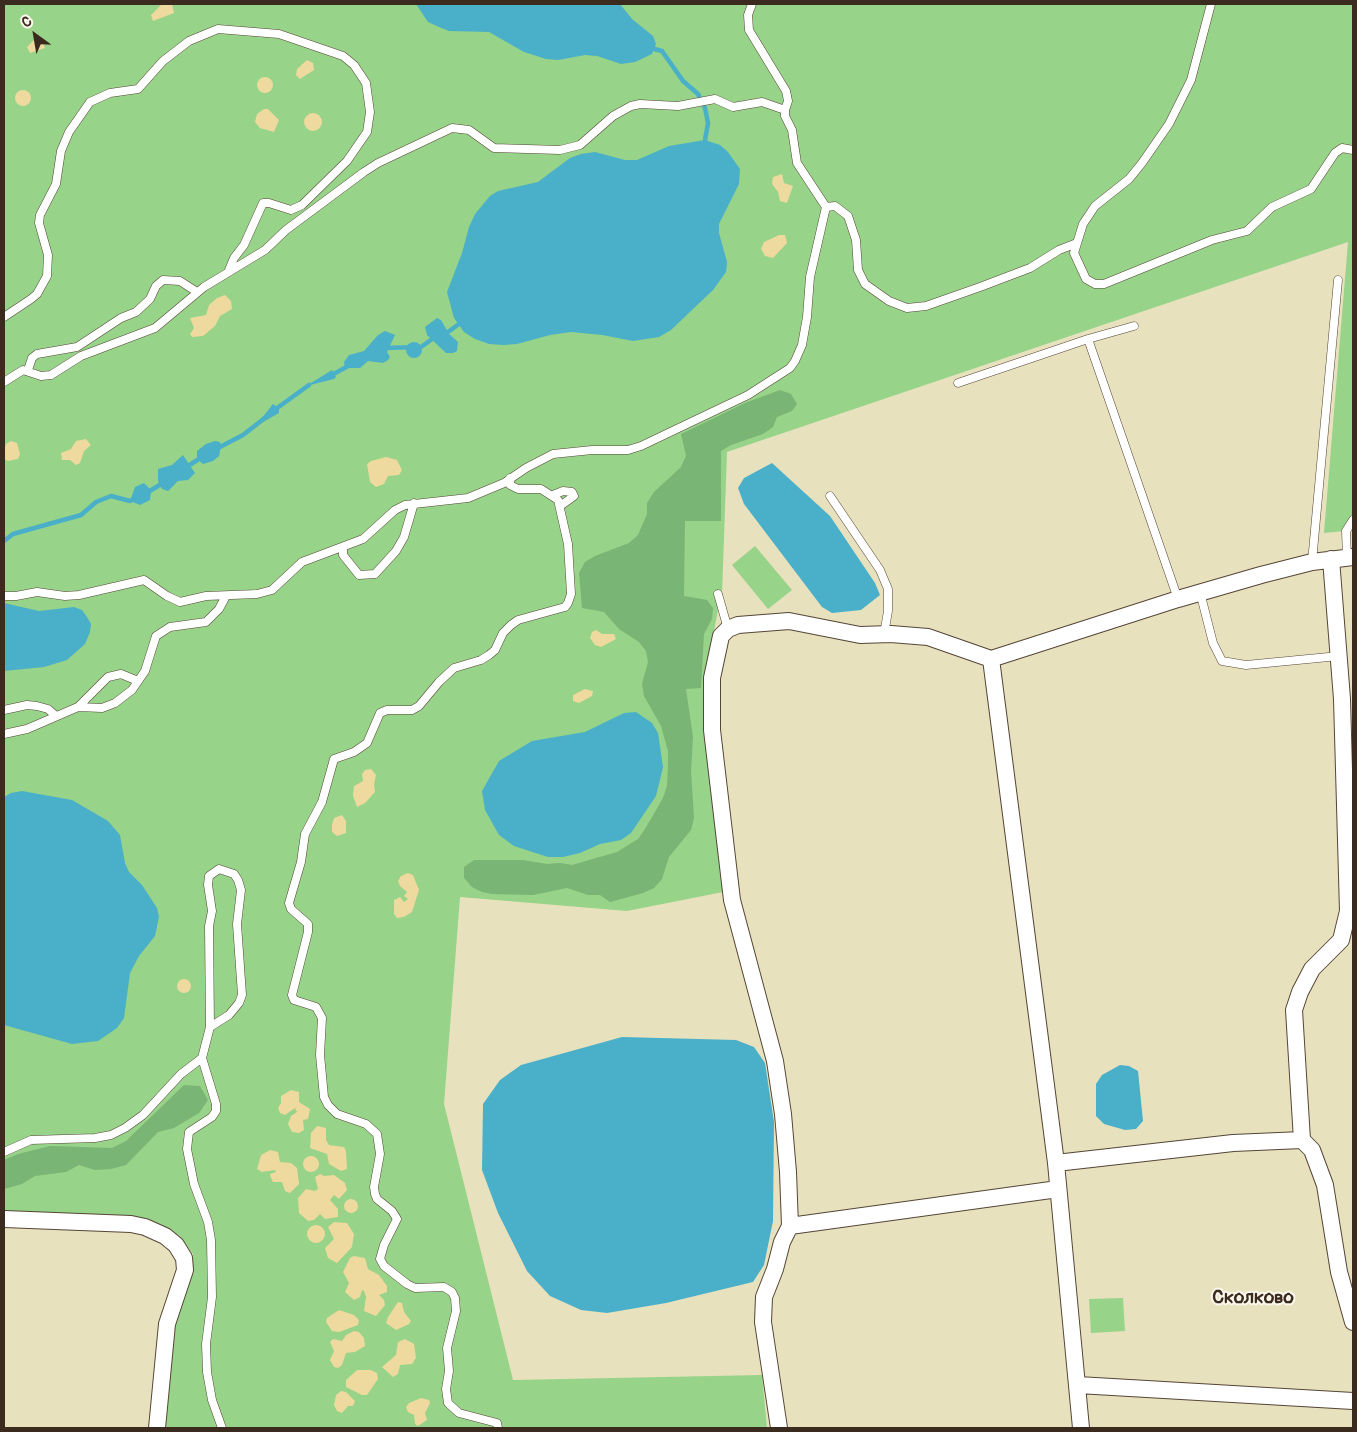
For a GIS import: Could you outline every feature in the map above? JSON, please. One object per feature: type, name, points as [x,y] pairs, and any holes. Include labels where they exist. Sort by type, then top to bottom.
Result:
[{"type":"street","points":[[779,1428],[763,1322],[764,1297],[775,1269],[782,1242],[790,1226],[783,1114],[775,1061],[732,900],[712,730],[713,669],[721,636],[728,629],[752,622],[790,622],[860,635],[884,634],[928,637],[992,659],[1200,592],[1312,562],[1344,558],[1339,656],[1348,911],[1341,940],[1312,969],[1300,992],[1294,1010],[1302,1140],[1312,1150],[1325,1186],[1339,1272],[1353,1322]]},
{"type":"street","points":[[992,659],[1056,1164],[1081,1428]]},
{"type":"street","points":[[1056,1164],[1206,1146],[1302,1140]]},
{"type":"street","points":[[790,1226],[1058,1188]]},
{"type":"street","points":[[4,1218],[131,1224],[145,1227],[166,1236],[176,1245],[184,1258],[184,1270],[167,1324],[157,1428]]},
{"type":"street","points":[[1078,1384],[1353,1401]]},
{"type":"lane","points":[[4,596],[37,592],[65,596],[144,580],[173,600],[180,602],[206,596],[226,596],[272,590],[302,562],[364,539],[395,510],[414,503],[458,501],[510,478],[553,454],[592,450],[628,450],[641,446],[748,395],[790,368],[802,344],[807,317],[810,277],[826,207],[797,163],[792,130],[785,110],[788,101],[786,91],[749,30],[748,15],[752,4]]},
{"type":"lane","points":[[1211,4],[1191,80],[1169,124],[1129,179],[1096,206],[1083,224],[1074,253],[1086,279],[1095,284],[1104,284],[1212,240],[1247,231],[1272,207],[1311,189],[1335,153],[1342,148],[1353,150]]},
{"type":"lane","points":[[4,317],[31,299],[48,276],[48,255],[39,223],[40,215],[56,184],[61,151],[69,132],[90,102],[110,93],[138,89],[163,62],[189,40],[218,29],[279,34],[342,56],[354,64],[366,83],[370,112],[367,132],[348,161],[302,206],[291,210],[263,203],[246,240],[234,258],[229,270]]},
{"type":"lane","points":[[4,382],[23,370],[28,370],[41,376],[51,375],[81,356],[155,328],[197,292],[229,270],[265,250],[291,227],[378,163],[452,128],[468,130],[479,135],[494,148],[560,150],[580,145],[613,116],[631,106],[670,104],[678,106],[716,99],[733,106],[762,102],[785,110]]},
{"type":"lane","points":[[826,207],[835,206],[848,216],[856,240],[858,270],[865,284],[889,301],[907,308],[926,306],[1030,268],[1059,250],[1077,243]]},
{"type":"lane","points":[[28,370],[32,358],[36,354],[77,347],[121,318],[143,308],[156,286],[163,280],[180,281],[197,292]]},
{"type":"lane","points":[[1312,562],[1338,280]]},
{"type":"lane","points":[[958,383],[1088,339],[1134,326]]},
{"type":"lane","points":[[1088,339],[1178,599]]},
{"type":"lane","points":[[498,1428],[496,1423],[459,1413],[448,1403],[446,1389],[449,1371],[447,1348],[456,1311],[456,1298],[452,1292],[444,1287],[414,1288],[406,1284],[384,1266],[380,1259],[396,1219],[392,1211],[376,1199],[374,1194],[380,1154],[377,1134],[366,1124],[338,1114],[328,1105],[324,1097],[320,1055],[322,1018],[316,1008],[294,1000],[292,994],[308,932],[308,924],[291,909],[289,903],[302,862],[304,834],[322,802],[334,759],[354,752],[368,743],[380,713],[386,710],[412,710],[419,706],[454,668],[481,660],[489,655],[495,650],[503,633],[510,625],[518,620],[565,608],[568,603],[571,594],[568,544],[560,506],[553,495],[541,489],[518,489],[510,485],[510,478]]},
{"type":"lane","points":[[553,495],[562,491],[572,492],[574,496],[560,506]]},
{"type":"lane","points":[[830,496],[880,570],[888,589],[888,611],[884,634]]},
{"type":"lane","points":[[343,548],[343,555],[359,575],[368,576],[375,574],[396,551],[404,537],[414,503]]},
{"type":"lane","points":[[1344,558],[1346,531],[1353,520]]},
{"type":"lane","points":[[1200,592],[1213,642],[1222,660],[1246,665],[1339,656]]},
{"type":"lane","points":[[718,594],[728,629]]},
{"type":"lane","points":[[78,707],[89,709],[102,708],[115,703],[132,690],[145,671],[156,636],[170,627],[206,622],[219,609],[226,596]]},
{"type":"lane","points":[[4,734],[27,729],[78,707],[108,676],[121,674],[138,681]]},
{"type":"lane","points":[[4,710],[27,705],[37,706],[48,709],[56,716]]},
{"type":"lane","points":[[210,1027],[229,1015],[239,1003],[242,995],[237,924],[241,890],[234,874],[219,869],[209,876],[208,885],[212,911],[210,926],[210,1027],[202,1058],[214,1092],[216,1112],[190,1132],[186,1149],[194,1184],[208,1222],[211,1240],[212,1297],[206,1344],[207,1372],[212,1400],[222,1428]]},
{"type":"lane","points":[[4,1152],[31,1140],[95,1138],[111,1135],[125,1128],[142,1115],[180,1074],[202,1058]]},
{"type":"green space","points":[[4,4],[1353,4],[1353,530],[1324,533],[1348,242],[727,452],[722,594],[715,594],[718,610],[705,679],[704,720],[723,892],[627,911],[460,897],[444,1104],[513,1380],[762,1375],[767,1428],[162,1428],[173,1319],[190,1271],[193,1254],[179,1235],[149,1225],[4,1211]]},
{"type":"green space","points":[[780,390],[791,394],[797,404],[792,411],[777,417],[773,427],[763,434],[731,445],[721,451],[721,521],[685,521],[684,596],[707,600],[713,608],[712,619],[704,634],[701,688],[686,689],[693,737],[691,771],[694,818],[691,830],[669,857],[662,879],[654,888],[643,893],[610,902],[600,895],[588,895],[567,888],[533,895],[492,894],[472,887],[464,878],[464,867],[474,860],[523,860],[547,864],[560,863],[572,865],[617,852],[638,839],[645,829],[663,798],[667,786],[668,764],[668,751],[661,726],[644,696],[642,684],[648,662],[646,651],[639,642],[619,629],[604,612],[582,608],[579,573],[585,562],[595,556],[629,543],[638,535],[647,514],[647,503],[654,492],[681,467],[686,456],[681,434],[745,403]]},
{"type":"green space","points":[[755,546],[792,590],[768,609],[732,565]]},
{"type":"green space","points":[[184,1085],[200,1086],[208,1100],[199,1113],[174,1128],[158,1132],[126,1165],[111,1169],[95,1170],[79,1165],[66,1172],[35,1176],[22,1184],[4,1189],[4,1160],[18,1154],[50,1146],[112,1148],[126,1141]]},
{"type":"green space","points":[[1123,1298],[1125,1331],[1091,1333],[1089,1299]]},
{"type":"sand","points":[[162,4],[172,4],[174,13],[153,21],[151,15]]},
{"type":"sand","points":[[35,39],[42,40],[45,48],[30,53],[27,47]]},
{"type":"sand","points":[[307,60],[313,63],[314,70],[300,79],[296,75],[297,69]]},
{"type":"sand","points":[[265,77],[273,85],[265,93],[257,85]]},
{"type":"sand","points":[[23,90],[31,98],[23,106],[15,98]]},
{"type":"sand","points":[[264,109],[268,109],[279,120],[274,132],[260,128],[255,122],[257,114]]},
{"type":"sand","points":[[313,113],[319,116],[322,122],[319,128],[313,131],[307,128],[304,122],[307,116]]},
{"type":"sand","points":[[782,174],[784,183],[793,186],[787,203],[780,201],[778,192],[772,184],[773,177]]},
{"type":"sand","points":[[779,235],[785,235],[787,243],[773,258],[765,256],[761,249],[764,242]]},
{"type":"sand","points":[[225,295],[231,301],[232,309],[220,316],[215,326],[203,336],[192,337],[190,334],[194,328],[190,318],[206,315],[209,305],[217,298]]},
{"type":"sand","points":[[86,439],[91,445],[84,451],[80,463],[76,465],[70,460],[62,460],[61,453],[71,449],[76,441]]},
{"type":"sand","points":[[11,441],[17,443],[20,454],[18,459],[8,461],[4,459],[4,451],[6,444]]},
{"type":"sand","points":[[386,457],[397,460],[402,470],[399,475],[388,476],[384,484],[376,487],[370,482],[367,464]]},
{"type":"sand","points":[[596,630],[602,634],[614,634],[616,639],[601,647],[595,645],[590,638],[592,632]]},
{"type":"sand","points":[[585,689],[593,691],[592,696],[579,703],[573,701],[573,695]]},
{"type":"sand","points":[[371,769],[376,775],[375,792],[365,803],[357,807],[353,796],[354,786],[363,781],[362,774],[365,770]]},
{"type":"sand","points":[[342,815],[346,821],[346,833],[337,836],[332,832],[332,825],[334,818]]},
{"type":"sand","points":[[408,873],[413,875],[419,890],[412,912],[404,917],[397,918],[394,914],[394,900],[400,897],[404,902],[408,899],[404,896],[407,892],[400,886],[398,881],[401,876]]},
{"type":"sand","points":[[181,979],[187,979],[191,986],[187,993],[181,993],[177,989],[177,983]]},
{"type":"sand","points":[[291,1090],[299,1092],[299,1102],[310,1109],[308,1119],[303,1120],[304,1130],[299,1133],[292,1132],[288,1124],[291,1116],[297,1112],[295,1108],[285,1115],[280,1113],[278,1108],[281,1103],[281,1096]]},
{"type":"sand","points":[[317,1126],[326,1128],[326,1140],[329,1145],[344,1147],[347,1169],[341,1171],[329,1164],[327,1154],[310,1148],[311,1133]]},
{"type":"sand","points":[[270,1150],[278,1152],[280,1162],[291,1163],[297,1168],[299,1184],[290,1193],[285,1191],[282,1182],[273,1182],[270,1174],[276,1172],[275,1170],[262,1172],[257,1169],[261,1155]]},
{"type":"sand","points":[[311,1156],[317,1158],[319,1164],[317,1170],[311,1172],[305,1170],[303,1164],[305,1158]]},
{"type":"sand","points":[[320,1174],[324,1176],[334,1175],[345,1183],[347,1190],[339,1199],[334,1195],[330,1200],[338,1209],[338,1217],[325,1219],[320,1214],[314,1220],[308,1221],[299,1213],[298,1198],[306,1189],[315,1191],[318,1189],[315,1177]]},
{"type":"sand","points":[[348,1199],[354,1199],[358,1206],[354,1213],[348,1213],[344,1209],[344,1203]]},
{"type":"sand","points":[[334,1222],[347,1223],[354,1234],[352,1247],[337,1263],[328,1258],[325,1248],[334,1239],[328,1227]]},
{"type":"sand","points":[[312,1225],[320,1225],[325,1230],[323,1241],[312,1243],[307,1238],[307,1230]]},
{"type":"sand","points":[[354,1256],[365,1258],[368,1269],[379,1275],[387,1286],[387,1292],[379,1295],[384,1300],[385,1305],[376,1316],[364,1311],[366,1297],[364,1291],[362,1290],[360,1297],[354,1300],[345,1292],[349,1283],[343,1272],[350,1258]]},
{"type":"sand","points":[[398,1302],[402,1303],[404,1312],[411,1321],[409,1324],[396,1330],[386,1323]]},
{"type":"sand","points":[[339,1310],[354,1315],[359,1320],[358,1325],[339,1332],[332,1331],[326,1322],[327,1318]]},
{"type":"sand","points":[[354,1331],[359,1332],[364,1338],[365,1346],[355,1352],[346,1353],[342,1365],[338,1368],[334,1367],[330,1360],[334,1351],[330,1342],[333,1339],[342,1341],[346,1335]]},
{"type":"sand","points":[[405,1339],[414,1344],[416,1358],[412,1364],[400,1365],[398,1374],[393,1377],[382,1367],[396,1355],[398,1342]]},
{"type":"sand","points":[[357,1370],[371,1370],[377,1373],[378,1379],[367,1395],[362,1395],[346,1387],[346,1380]]},
{"type":"sand","points":[[341,1391],[346,1392],[355,1401],[353,1406],[348,1406],[342,1413],[337,1411],[334,1405],[336,1395]]},
{"type":"sand","points":[[421,1398],[429,1400],[430,1403],[425,1413],[427,1420],[418,1426],[415,1424],[414,1415],[408,1412],[406,1407],[409,1403]]},
{"type":"water","points":[[416,4],[620,4],[632,19],[653,36],[656,44],[652,54],[635,62],[621,64],[597,56],[585,55],[558,60],[546,59],[524,52],[489,32],[449,31],[439,27],[428,22]]},
{"type":"water","points":[[705,140],[720,145],[728,152],[740,169],[739,184],[719,224],[719,233],[727,262],[726,272],[713,290],[671,330],[659,337],[633,341],[571,332],[550,335],[517,344],[503,345],[489,344],[475,339],[464,332],[454,318],[447,292],[462,253],[469,227],[475,214],[490,196],[498,191],[538,182],[570,158],[581,154],[595,152],[625,160],[637,160],[669,146]]},
{"type":"water","points":[[437,318],[441,320],[449,334],[458,342],[457,351],[446,353],[427,335],[425,327]]},
{"type":"water","points":[[385,331],[395,335],[387,352],[390,357],[388,360],[383,363],[368,361],[360,368],[345,368],[344,362],[349,355],[364,351],[378,335]]},
{"type":"water","points":[[414,342],[420,344],[422,350],[420,356],[414,358],[408,356],[406,350],[408,344]]},
{"type":"water","points":[[332,370],[336,377],[334,379],[306,386]]},
{"type":"water","points":[[273,404],[279,408],[279,413],[263,422],[262,418]]},
{"type":"water","points":[[215,441],[220,442],[219,456],[213,461],[203,464],[197,459],[197,451],[206,444]]},
{"type":"water","points":[[183,455],[195,473],[188,480],[178,481],[168,491],[162,489],[158,481],[158,469],[172,465]]},
{"type":"water","points":[[772,463],[830,516],[875,583],[880,595],[861,610],[832,613],[822,607],[744,504],[738,488],[744,478]]},
{"type":"water","points":[[144,483],[151,490],[150,500],[140,505],[130,501],[135,487]]},
{"type":"water","points":[[4,603],[39,611],[74,607],[82,610],[91,624],[85,644],[67,660],[44,667],[4,671]]},
{"type":"water","points":[[636,712],[652,723],[658,733],[663,767],[656,796],[631,833],[621,840],[600,844],[580,853],[563,857],[548,857],[514,846],[499,835],[485,810],[482,791],[499,761],[532,741],[585,732],[624,713]]},
{"type":"water","points":[[22,791],[72,800],[108,821],[120,835],[125,863],[129,872],[142,885],[157,908],[159,917],[155,936],[139,956],[130,973],[124,1018],[117,1028],[98,1041],[72,1044],[4,1025],[4,797],[11,793]]},
{"type":"water","points":[[622,1037],[736,1040],[754,1047],[765,1063],[774,1122],[773,1221],[764,1265],[753,1282],[666,1303],[607,1313],[581,1310],[550,1296],[527,1271],[498,1213],[482,1170],[483,1104],[500,1080],[521,1065]]},
{"type":"water","points":[[1120,1065],[1129,1066],[1138,1071],[1143,1121],[1136,1129],[1125,1130],[1104,1124],[1096,1116],[1096,1084],[1102,1075]]},
{"type":"waterway","points":[[654,49],[662,51],[683,81],[698,94],[705,108],[708,123],[705,140]]},
{"type":"waterway","points":[[443,332],[448,332],[459,324]]},
{"type":"waterway","points":[[384,348],[421,347],[435,337]]},
{"type":"waterway","points":[[330,376],[350,365]]},
{"type":"waterway","points":[[273,411],[309,385]]},
{"type":"waterway","points":[[218,448],[243,435],[266,417]]},
{"type":"waterway","points":[[188,466],[202,457]]},
{"type":"waterway","points":[[148,492],[163,483]]},
{"type":"waterway","points":[[4,541],[13,534],[81,515],[96,502],[111,496],[130,501],[134,499]]},
{"type":"district","name":"Сколково","points":[[1253,1298]]}]
